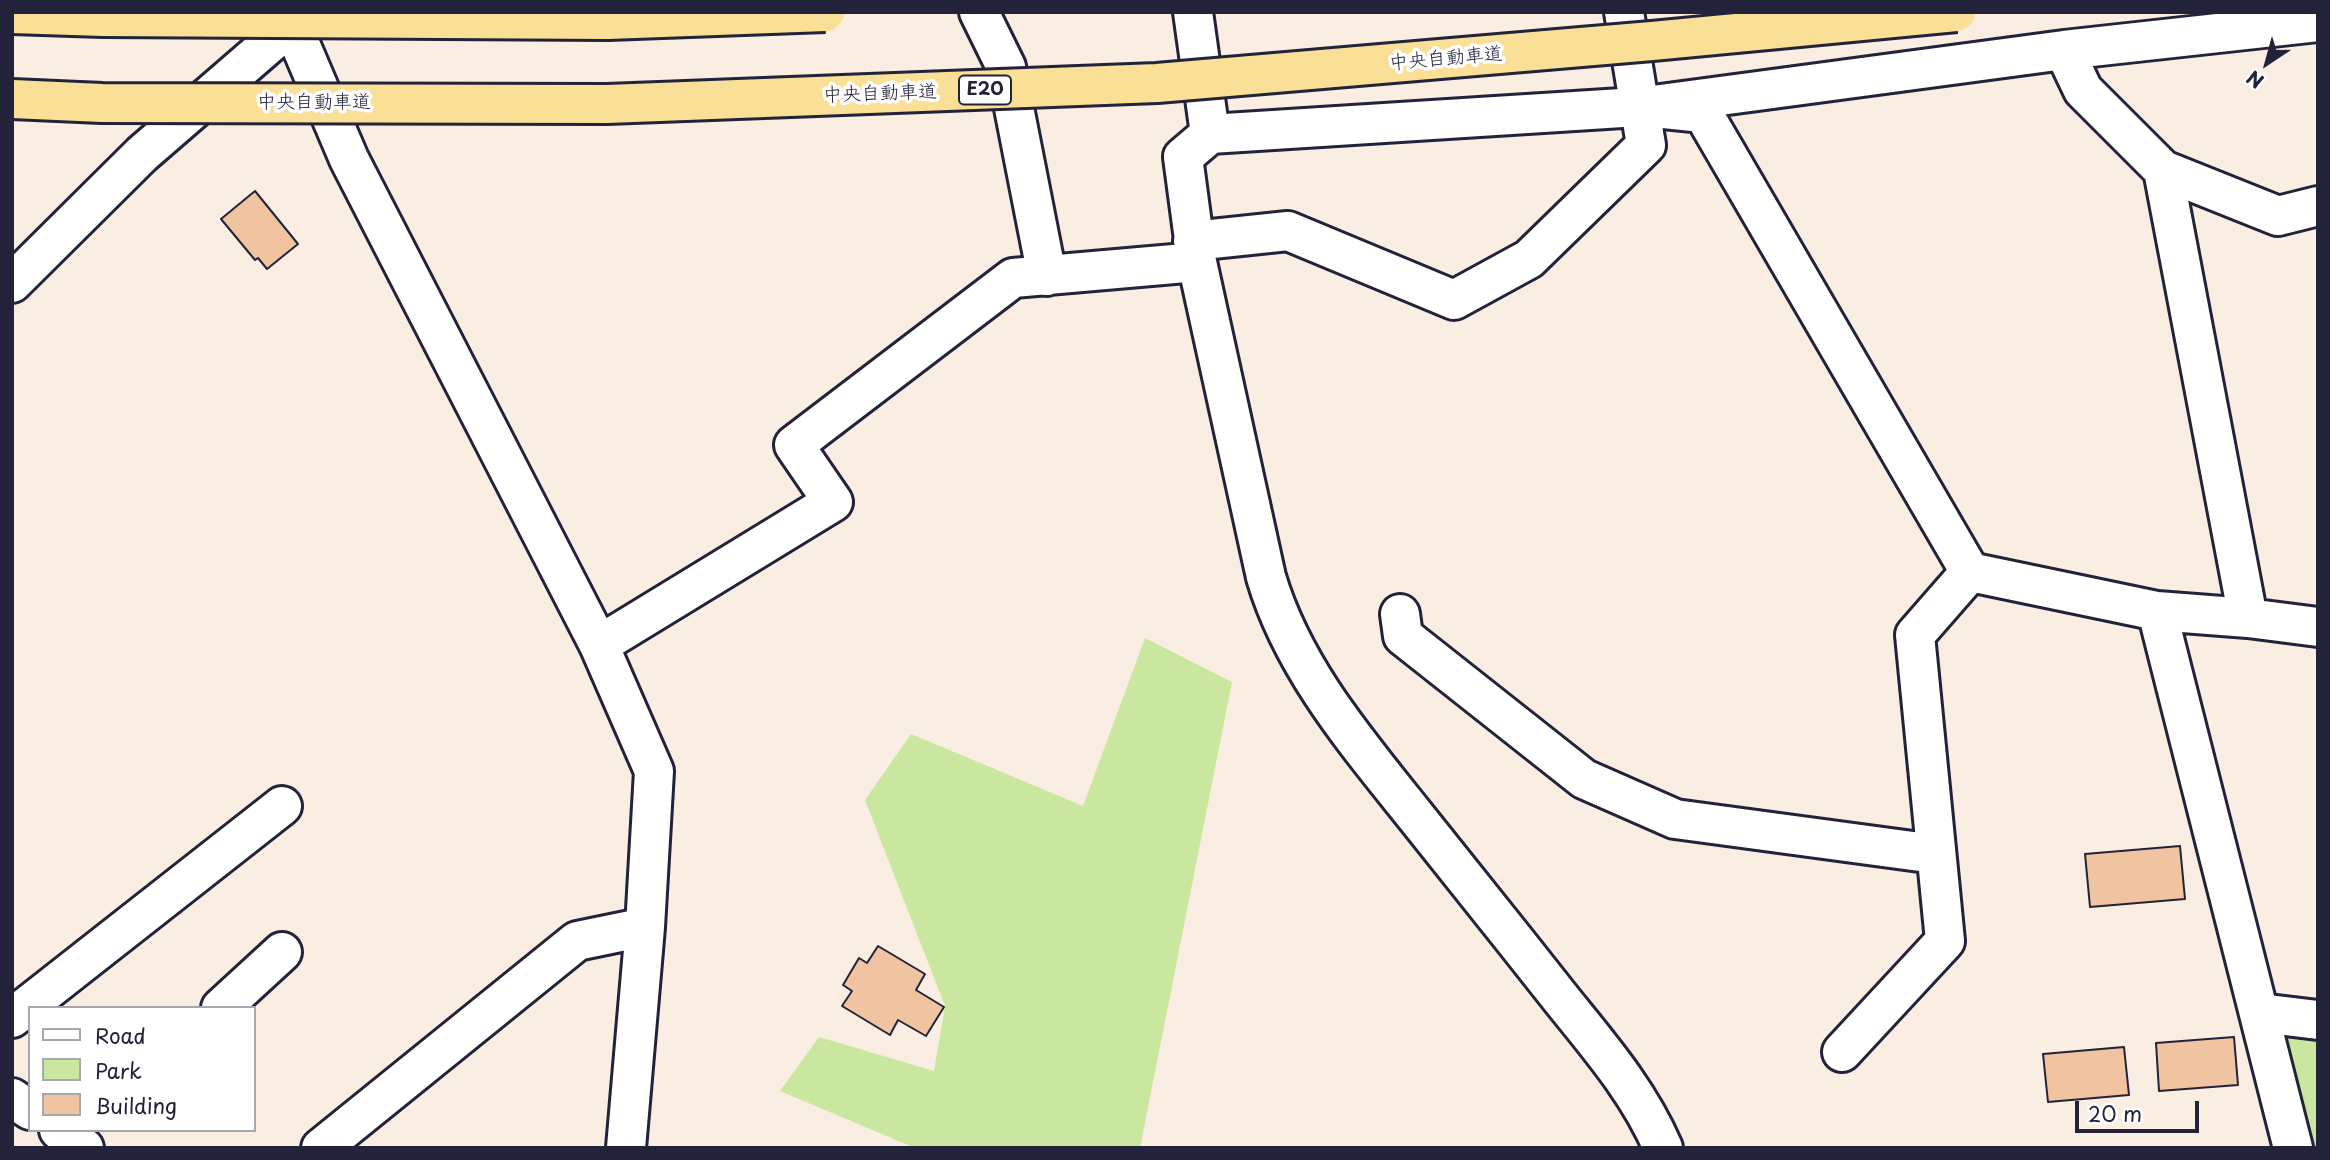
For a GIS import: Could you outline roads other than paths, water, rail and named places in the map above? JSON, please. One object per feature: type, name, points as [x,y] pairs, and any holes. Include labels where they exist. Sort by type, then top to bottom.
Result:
[{"type":"highway","points":[[12,14],[608,20],[825,12]]},
{"type":"highway","name":"中央自動車道","points":[[12,99],[102,103],[607,104],[1157,83],[1956,12]]},
{"type":"street","points":[[979,12],[1006,67],[1047,276]]},
{"type":"street","points":[[1193,12],[1210,134]]},
{"type":"street","points":[[599,645],[833,502],[794,445],[1013,278],[1047,276],[1195,251],[1289,231],[1454,300],[1529,259],[1646,145],[1624,12]]},
{"type":"street","points":[[12,283],[142,154],[294,16],[349,159],[599,645],[654,771],[645,928],[626,1148]]},
{"type":"street","points":[[1663,1148],[1651,1119],[1613,1063],[1377,768],[1316,684],[1292,644],[1276,610],[1266,577],[1195,251],[1183,157],[1210,134],[1638,107],[2064,50],[2318,22]]},
{"type":"street","points":[[2064,50],[2083,90],[2163,170],[2278,216],[2318,206]]},
{"type":"street","points":[[1638,107],[1703,113],[1970,572],[2157,611],[2318,627]]},
{"type":"street","points":[[2163,170],[2248,618]]},
{"type":"street","points":[[1842,1052],[1945,941],[1915,635],[1970,572]]},
{"type":"street","points":[[2157,611],[2293,1148]]},
{"type":"street","points":[[1400,614],[1403,636],[1584,779],[1675,819],[1935,854]]},
{"type":"street","points":[[12,1017],[282,806]]},
{"type":"street","points":[[321,1148],[577,941],[645,928]]},
{"type":"street","points":[[223,1006],[282,952]]},
{"type":"street","points":[[2260,1013],[2318,1020]]},
{"type":"street","points":[[12,1098],[28,1109]]}]
